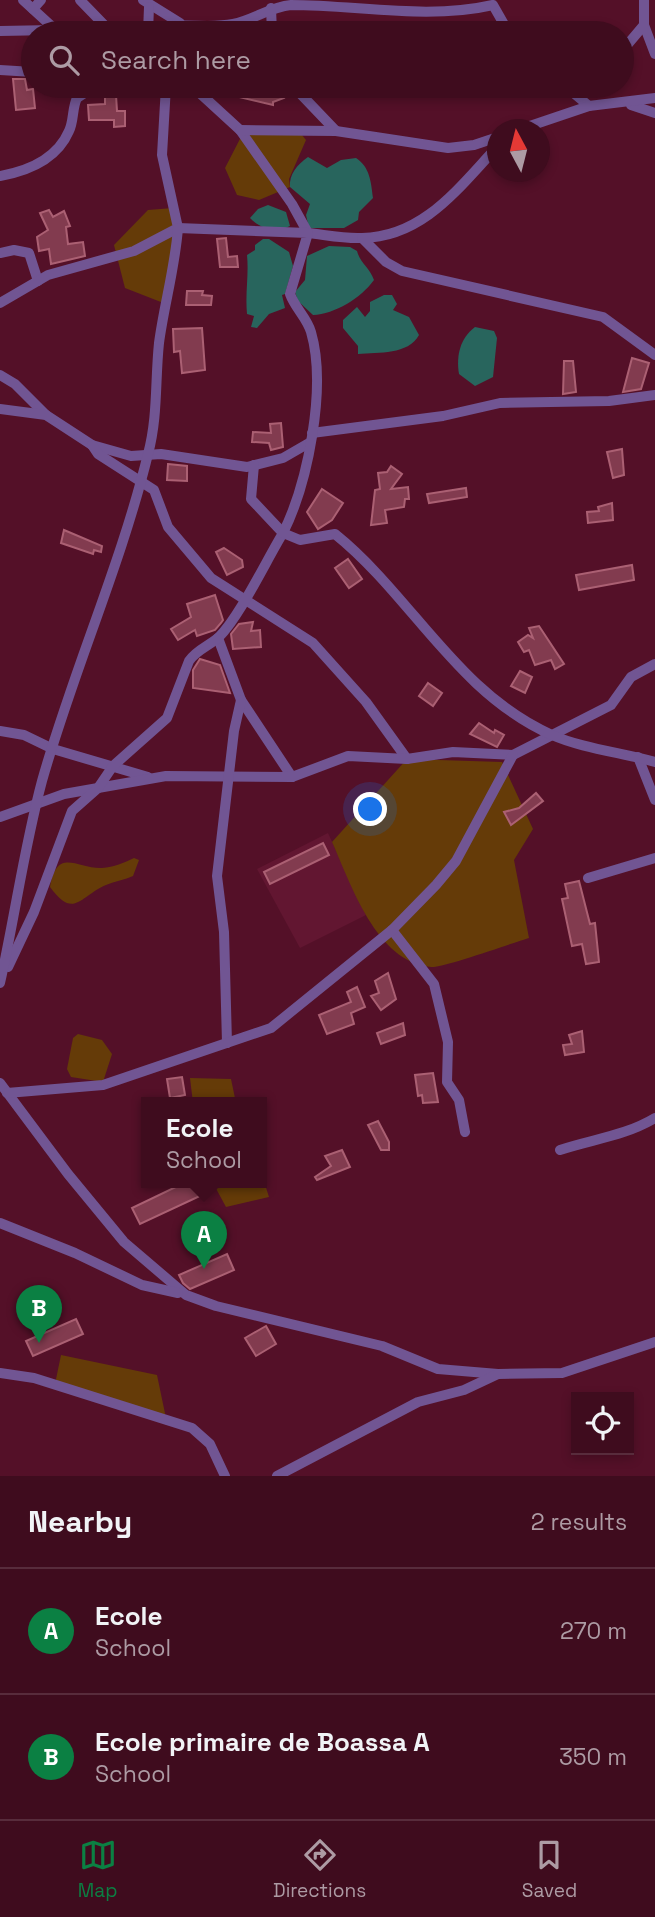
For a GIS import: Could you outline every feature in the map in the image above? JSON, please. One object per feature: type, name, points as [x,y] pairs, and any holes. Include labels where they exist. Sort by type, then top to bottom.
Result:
[{"type":"street","points":[[23,0],[45,21]]},
{"type":"street","points":[[33,9],[41,0]]},
{"type":"street","points":[[80,0],[100,21]]},
{"type":"street","points":[[644,0],[643,25],[655,54]]},
{"type":"street","points":[[239,21],[271,8],[304,5],[461,12],[496,2],[504,21]]},
{"type":"street","points":[[146,3],[177,21]]},
{"type":"street","points":[[146,3],[147,21]]},
{"type":"street","points":[[271,8],[272,21]]},
{"type":"street","points":[[634,36],[643,25]]},
{"type":"street","points":[[0,31],[21,31]]},
{"type":"street","points":[[0,70],[21,71]]},
{"type":"street","points":[[0,176],[27,170],[47,158],[68,134],[77,98]]},
{"type":"street","points":[[165,98],[162,155],[178,229],[174,275],[160,340],[158,397],[148,455],[52,749],[28,832],[0,984],[34,912],[72,811],[98,788],[113,766],[167,718],[193,655],[218,638],[283,533],[301,490],[317,393],[314,346],[308,324],[290,294],[308,233],[292,204],[240,130],[205,98]]},
{"type":"street","points":[[304,98],[336,131]]},
{"type":"street","points":[[581,98],[589,106]]},
{"type":"street","points":[[550,119],[589,106],[655,98]]},
{"type":"street","points":[[623,103],[655,113]]},
{"type":"street","points":[[240,130],[336,131],[448,148],[487,141]]},
{"type":"street","points":[[0,303],[57,271],[134,251],[178,229],[308,233],[362,238],[398,231],[429,216],[456,194],[487,159]]},
{"type":"street","points":[[362,238],[386,262],[402,271],[603,317],[655,355]]},
{"type":"street","points":[[0,253],[14,250],[29,253],[38,281]]},
{"type":"street","points":[[0,375],[15,384],[46,415],[92,445],[131,456],[161,454],[225,465],[254,466],[283,458],[310,438],[443,416],[500,403],[609,401],[655,395]]},
{"type":"street","points":[[0,409],[46,415]]},
{"type":"street","points":[[92,445],[98,454],[153,490],[168,527],[193,560],[211,578],[313,643],[366,702],[407,759]]},
{"type":"street","points":[[254,466],[251,499],[283,533],[300,540],[335,534],[362,558],[450,660],[504,706],[553,736],[655,762]]},
{"type":"street","points":[[218,638],[241,700],[292,777]]},
{"type":"street","points":[[0,817],[38,801],[152,778],[292,777],[348,756],[407,759],[453,752],[513,755],[611,705],[631,677],[655,664]]},
{"type":"street","points":[[227,1043],[224,932],[217,876],[228,776],[241,700]]},
{"type":"street","points":[[0,731],[23,735],[52,749],[152,778]]},
{"type":"street","points":[[7,1093],[103,1085],[260,1033],[280,1021],[392,930],[456,861],[513,755]]},
{"type":"street","points":[[638,757],[655,800]]},
{"type":"street","points":[[588,878],[655,858]]},
{"type":"street","points":[[392,930],[435,984],[448,1042],[447,1082],[459,1100],[465,1132]]},
{"type":"street","points":[[0,1083],[68,1174],[124,1242],[186,1295]]},
{"type":"street","points":[[560,1150],[589,1140],[625,1134],[655,1118]]},
{"type":"street","points":[[0,1223],[75,1253],[142,1285],[186,1295],[216,1306],[382,1346],[438,1369],[498,1374],[562,1373],[655,1342]]},
{"type":"street","points":[[0,1373],[34,1378],[192,1428],[210,1444],[225,1476]]},
{"type":"street","points":[[277,1476],[418,1402],[464,1390],[498,1374]]},
{"type":"shaded area","points":[[298,130],[306,140],[289,179],[290,187],[259,200],[237,195],[225,168],[242,135]]},
{"type":"shaded area","points":[[308,157],[327,168],[341,160],[356,158],[361,162],[369,175],[373,198],[359,212],[358,220],[344,228],[309,228],[306,215],[310,204],[290,187],[294,170]]},
{"type":"shaded area","points":[[268,205],[286,212],[290,226],[269,229],[250,218],[258,209]]},
{"type":"shaded area","points":[[173,208],[176,231],[166,304],[125,288],[114,245],[148,210]]},
{"type":"shaded area","points":[[263,239],[269,239],[289,252],[293,266],[285,294],[282,295],[285,308],[269,314],[257,328],[251,327],[254,316],[247,314],[247,255],[255,250],[255,245]]},
{"type":"shaded area","points":[[329,246],[350,247],[357,251],[374,280],[347,304],[330,312],[313,315],[298,301],[295,292],[305,280],[307,256]]},
{"type":"shaded area","points":[[384,295],[392,295],[397,304],[393,310],[409,317],[419,335],[408,346],[400,349],[358,354],[358,346],[343,328],[343,320],[357,307],[365,317],[370,311],[370,302]]},
{"type":"shaded area","points":[[475,327],[494,331],[497,338],[493,377],[475,386],[459,374],[458,361],[466,336]]},
{"type":"shaded area","points":[[407,759],[502,762],[533,829],[514,860],[529,938],[463,960],[431,967],[412,962],[395,951],[368,918],[332,842]]},
{"type":"shaded area","points":[[328,833],[366,915],[300,948],[257,869]]},
{"type":"shaded area","points":[[134,858],[139,860],[133,876],[106,885],[77,902],[65,902],[50,887],[53,874],[63,863],[102,868]]},
{"type":"shaded area","points":[[78,1034],[102,1040],[112,1054],[103,1082],[71,1077],[67,1069],[73,1038]]},
{"type":"shaded area","points":[[190,1078],[231,1079],[235,1097],[192,1097]]},
{"type":"shaded area","points":[[216,1188],[266,1188],[269,1197],[226,1207]]},
{"type":"shaded area","points":[[61,1355],[157,1375],[167,1423],[54,1389]]},
{"type":"building","points":[[13,79],[21,79],[21,98],[34,98],[35,108],[16,110]]},
{"type":"building","points":[[105,98],[116,98],[117,111],[125,111],[125,126],[114,127],[114,120],[89,120],[88,105],[105,104]]},
{"type":"building","points":[[243,98],[284,98],[273,102],[273,105]]},
{"type":"building","points":[[49,210],[53,217],[64,211],[70,226],[66,227],[68,244],[83,242],[85,256],[51,264],[49,249],[39,251],[37,237],[48,230],[40,213]]},
{"type":"building","points":[[226,238],[228,257],[237,256],[238,267],[220,267],[217,239]]},
{"type":"building","points":[[187,291],[203,291],[202,295],[212,296],[211,305],[186,305]]},
{"type":"building","points":[[202,328],[205,370],[182,373],[180,351],[174,352],[173,329]]},
{"type":"building","points":[[632,358],[649,363],[641,389],[623,392]]},
{"type":"building","points":[[564,361],[573,361],[576,392],[563,394]]},
{"type":"building","points":[[281,423],[283,447],[271,450],[269,443],[252,442],[253,432],[271,433],[270,424]]},
{"type":"building","points":[[622,449],[624,475],[613,478],[607,452]]},
{"type":"building","points":[[168,464],[187,466],[187,481],[167,480]]},
{"type":"building","points":[[391,466],[402,474],[391,489],[408,487],[409,499],[405,499],[404,507],[385,510],[387,523],[371,525],[375,490],[380,489],[378,473],[387,472]]},
{"type":"building","points":[[466,488],[467,497],[429,503],[427,494]]},
{"type":"building","points":[[322,489],[343,503],[332,520],[318,529],[307,512]]},
{"type":"building","points":[[612,503],[613,520],[588,523],[587,512],[599,511],[598,507]]},
{"type":"building","points":[[64,530],[102,546],[101,552],[94,550],[93,554],[61,543]]},
{"type":"building","points":[[224,548],[242,560],[243,567],[227,575],[216,552]]},
{"type":"building","points":[[348,559],[362,579],[349,588],[335,568]]},
{"type":"building","points":[[632,565],[634,580],[579,590],[576,575]]},
{"type":"building","points":[[215,595],[223,620],[221,623],[215,630],[197,636],[195,630],[178,640],[171,629],[191,617],[187,604]]},
{"type":"building","points":[[253,622],[251,631],[260,630],[261,647],[233,649],[231,634],[239,624]]},
{"type":"building","points":[[539,626],[564,664],[555,669],[551,660],[535,665],[529,650],[524,652],[518,642],[528,635],[533,638],[529,628]]},
{"type":"building","points":[[200,659],[220,665],[230,693],[193,688],[193,670]]},
{"type":"building","points":[[520,671],[532,677],[525,693],[511,686]]},
{"type":"building","points":[[428,683],[442,693],[433,706],[419,696]]},
{"type":"building","points":[[479,723],[494,733],[495,730],[504,735],[497,747],[470,734]]},
{"type":"building","points":[[536,793],[543,801],[511,825],[504,812],[519,808]]},
{"type":"building","points":[[323,843],[329,855],[270,884],[264,872]]},
{"type":"building","points":[[579,881],[590,924],[595,923],[599,962],[586,964],[582,944],[572,946],[562,899],[568,898],[565,884]]},
{"type":"building","points":[[388,973],[396,999],[381,1010],[371,996],[379,993],[375,981]]},
{"type":"building","points":[[357,987],[365,1007],[351,1013],[354,1024],[327,1034],[319,1015],[351,1002],[347,992]]},
{"type":"building","points":[[403,1023],[405,1035],[381,1044],[377,1033]]},
{"type":"building","points":[[582,1031],[584,1052],[565,1055],[563,1045],[572,1044],[569,1035]]},
{"type":"building","points":[[433,1073],[438,1102],[423,1103],[422,1095],[418,1096],[415,1075]]},
{"type":"building","points":[[182,1077],[185,1095],[170,1097],[167,1079]]},
{"type":"building","points":[[378,1121],[389,1142],[389,1150],[381,1150],[368,1125]]},
{"type":"building","points":[[342,1150],[350,1167],[317,1180],[315,1177],[331,1166],[325,1156]]},
{"type":"building","points":[[174,1188],[198,1188],[202,1195],[140,1224],[132,1208]]},
{"type":"building","points":[[227,1254],[234,1270],[190,1289],[183,1283],[179,1275]]},
{"type":"building","points":[[76,1319],[83,1334],[33,1356],[26,1341]]},
{"type":"building","points":[[266,1326],[276,1344],[256,1356],[245,1338]]},
{"type":"place","name":"Ecole","points":[[204,1269]]},
{"type":"place","name":"Ecole primaire de Boassa A","points":[[39,1343]]}]
